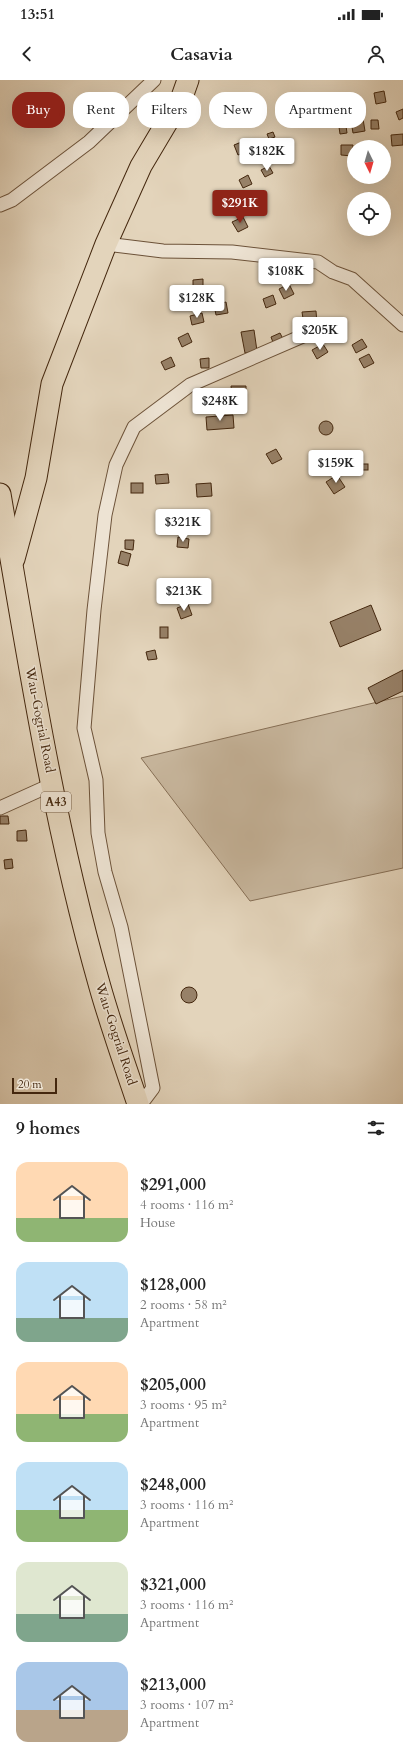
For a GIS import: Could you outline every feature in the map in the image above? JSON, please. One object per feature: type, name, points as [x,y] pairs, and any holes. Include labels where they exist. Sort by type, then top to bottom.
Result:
[{"type":"main road","points":[[12,564],[36,478],[52,384],[106,244],[141,166],[182,97],[188,80]]},
{"type":"main road","name":"Wau-Gogrial Road","points":[[0,494],[27,652],[65,846],[100,988],[139,1104]]},
{"type":"street","points":[[0,205],[12,200],[89,142],[154,80]]},
{"type":"street","points":[[106,244],[163,251],[232,252],[318,262],[333,272],[352,279],[403,325]]},
{"type":"street","points":[[139,1104],[153,1088],[121,926],[105,872],[98,833],[96,780],[84,728],[94,610],[105,515],[116,465],[134,427],[190,385],[305,335]]},
{"type":"street","points":[[0,808],[53,784]]},
{"type":"shaded area","points":[[403,696],[403,868],[250,901],[141,758]]},
{"type":"building","points":[[384,91],[386,102],[376,104],[374,93]]},
{"type":"building","points":[[403,109],[403,118],[399,120],[396,112]]},
{"type":"building","points":[[371,120],[378,120],[379,129],[371,129]]},
{"type":"building","points":[[339,128],[346,128],[347,133],[340,134]]},
{"type":"building","points":[[352,128],[364,128],[365,131],[353,133]]},
{"type":"building","points":[[273,132],[275,137],[269,139],[267,134]]},
{"type":"building","points":[[403,134],[403,145],[392,146],[391,135]]},
{"type":"building","points":[[244,141],[248,151],[238,155],[234,145]]},
{"type":"building","points":[[341,145],[347,145],[347,156],[341,155]]},
{"type":"building","points":[[269,166],[273,173],[265,177],[261,170]]},
{"type":"building","points":[[248,175],[252,184],[243,188],[239,180]]},
{"type":"building","points":[[243,217],[248,227],[238,232],[232,222]]},
{"type":"building","points":[[203,279],[203,290],[193,291],[193,280]]},
{"type":"building","points":[[289,284],[294,294],[284,299],[279,289]]},
{"type":"building","points":[[273,295],[276,304],[266,308],[263,299]]},
{"type":"building","points":[[226,302],[228,313],[216,315],[214,305]]},
{"type":"building","points":[[316,311],[317,324],[304,325],[302,312]]},
{"type":"building","points":[[202,313],[204,322],[192,325],[190,316]]},
{"type":"building","points":[[254,330],[257,351],[245,353],[241,332]]},
{"type":"building","points":[[188,333],[192,342],[182,347],[178,338]]},
{"type":"building","points":[[280,333],[284,341],[274,345],[271,337]]},
{"type":"building","points":[[362,339],[367,347],[356,353],[352,345]]},
{"type":"building","points":[[323,344],[328,352],[317,359],[312,350]]},
{"type":"building","points":[[369,354],[374,363],[364,368],[359,359]]},
{"type":"building","points":[[171,357],[175,366],[165,370],[161,362]]},
{"type":"building","points":[[209,358],[209,368],[201,368],[200,359]]},
{"type":"building","points":[[231,386],[246,386],[246,395],[232,395]]},
{"type":"building","points":[[233,415],[234,428],[207,430],[206,417]]},
{"type":"building","points":[[323,421],[329,421],[333,425],[333,431],[329,435],[323,435],[319,431],[319,425]]},
{"type":"building","points":[[276,449],[282,459],[272,464],[266,454]]},
{"type":"building","points":[[358,464],[368,464],[368,470],[358,470]]},
{"type":"building","points":[[168,474],[169,483],[156,484],[155,475]]},
{"type":"building","points":[[337,475],[345,487],[334,494],[326,482]]},
{"type":"building","points":[[131,483],[143,483],[143,493],[131,493]]},
{"type":"building","points":[[211,483],[212,496],[197,497],[196,484]]},
{"type":"building","points":[[178,537],[189,539],[188,548],[177,547]]},
{"type":"building","points":[[125,540],[134,540],[133,550],[125,549]]},
{"type":"building","points":[[121,551],[131,554],[128,566],[118,563]]},
{"type":"building","points":[[188,604],[192,615],[181,619],[177,608]]},
{"type":"building","points":[[371,605],[381,630],[340,647],[330,622]]},
{"type":"building","points":[[160,627],[168,627],[168,638],[160,638]]},
{"type":"building","points":[[155,650],[157,659],[148,660],[146,652]]},
{"type":"building","points":[[403,670],[403,691],[376,704],[368,688]]},
{"type":"building","points":[[0,816],[8,816],[9,824],[0,824]]},
{"type":"building","points":[[26,830],[27,841],[17,841],[17,831]]},
{"type":"building","points":[[12,859],[13,868],[5,869],[4,860]]},
{"type":"building","points":[[186,987],[192,987],[197,992],[195,1001],[192,1003],[186,1003],[181,998],[181,992]]}]
